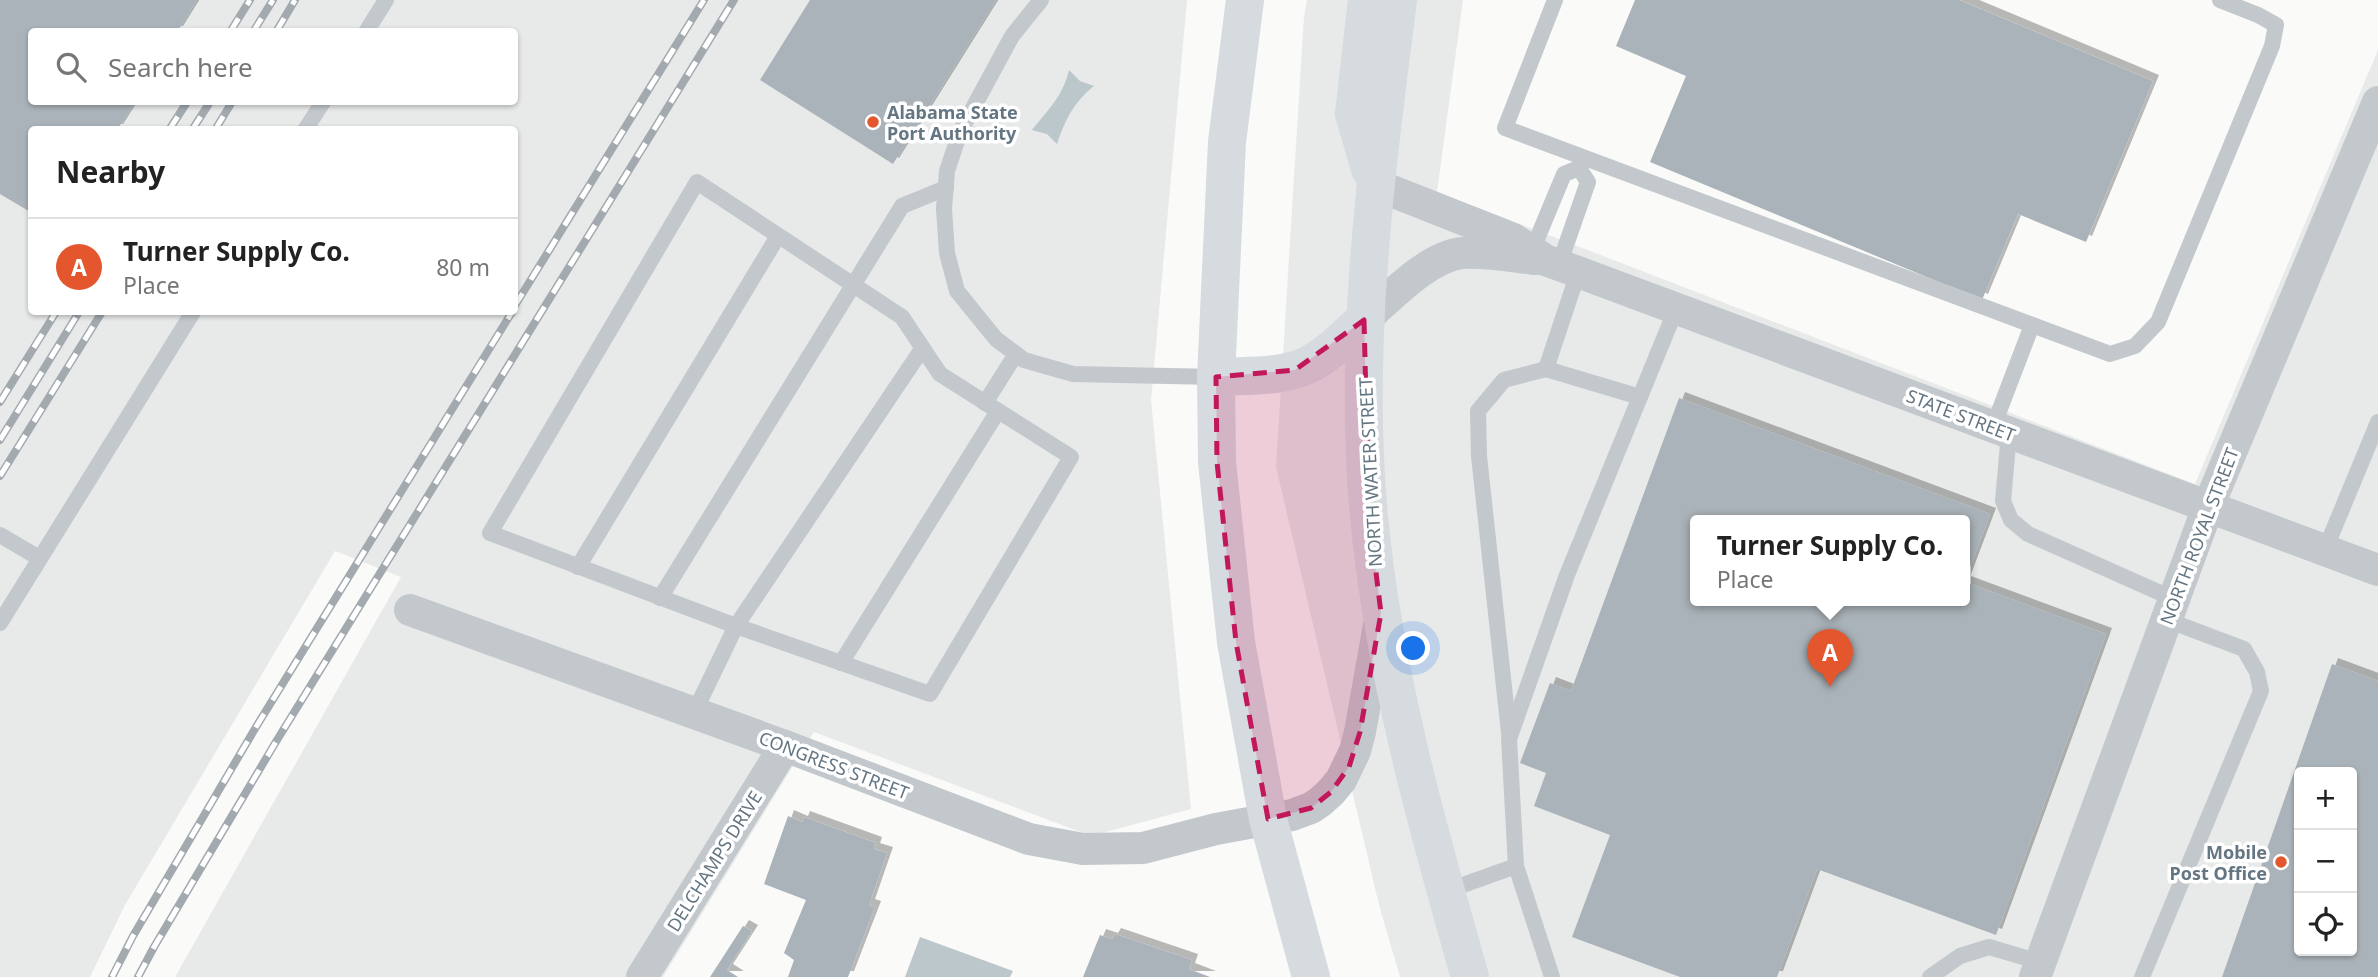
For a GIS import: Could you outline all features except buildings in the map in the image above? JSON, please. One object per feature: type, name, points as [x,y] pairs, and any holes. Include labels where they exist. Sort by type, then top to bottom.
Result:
[{"type":"highway","points":[[1245,0],[1227,142],[1216,377],[1217,461],[1236,642],[1268,820],[1311,977]]},
{"type":"highway","points":[[1367,0],[1354,114],[1374,184]]},
{"type":"highway","name":"NORTH WATER STREET","points":[[1398,0],[1374,184],[1364,320],[1364,409],[1369,516],[1381,613],[1403,731],[1470,977]]},
{"type":"highway","points":[[1216,377],[1276,374],[1295,370],[1317,359],[1364,320]]},
{"type":"highway","points":[[1287,892],[1338,977]]},
{"type":"street","name":"NORTH ROYAL STREET","points":[[2038,970],[2208,507],[2378,102]]},
{"type":"street","name":"STATE STREET","points":[[1374,184],[1513,239],[1554,262],[1676,309],[2378,570]]},
{"type":"street","name":"STATE STREET","points":[[1364,320],[1431,264],[1459,253],[1479,252],[1554,262]]},
{"type":"street","name":"CONGRESS STREET","points":[[410,610],[785,746],[1029,839],[1083,849],[1143,848],[1216,829],[1292,815],[1311,808],[1331,792],[1349,766],[1360,732],[1381,613]]},
{"type":"street","name":"DELCHAMPS DRIVE","points":[[642,977],[785,746]]},
{"type":"lane","points":[[368,28],[386,0]]},
{"type":"lane","points":[[1041,0],[1012,36],[960,132],[947,171],[944,209],[947,253],[957,291],[996,339],[1024,360],[1073,374],[1216,377]]},
{"type":"lane","points":[[1555,0],[1505,128],[1581,163],[2110,354],[2135,346],[2158,321],[2272,46],[2276,25],[2220,0]]},
{"type":"lane","points":[[308,126],[321,105]]},
{"type":"lane","points":[[1546,369],[1564,174],[1581,163]]},
{"type":"lane","points":[[1554,262],[1588,182],[1581,163]]},
{"type":"lane","points":[[697,182],[778,236],[902,317],[940,374],[1071,457],[930,694],[736,626],[490,533],[697,182]]},
{"type":"lane","points":[[660,598],[902,206],[946,188]]},
{"type":"lane","points":[[578,567],[778,236]]},
{"type":"lane","points":[[1509,739],[1567,575],[1676,309]]},
{"type":"lane","points":[[0,623],[190,315]]},
{"type":"lane","points":[[2032,324],[2001,430],[2003,501],[2011,520],[2028,534],[2244,649],[2257,672],[2261,691],[2142,977]]},
{"type":"lane","points":[[694,713],[736,626],[922,349]]},
{"type":"lane","points":[[841,663],[992,407],[1016,354]]},
{"type":"lane","points":[[1552,977],[1516,866],[1509,739],[1479,456],[1478,411],[1504,380],[1546,369],[1640,397]]},
{"type":"lane","points":[[2325,550],[2378,422]]},
{"type":"lane","points":[[0,535],[40,558]]},
{"type":"lane","points":[[1446,891],[1516,866]]},
{"type":"lane","points":[[1930,977],[1960,956],[1989,947],[2038,970]]},
{"type":"highlighted area","points":[[1364,320],[1369,516],[1381,613],[1360,732],[1349,767],[1331,792],[1311,808],[1268,819],[1236,642],[1217,462],[1216,377],[1295,370]]},
{"type":"shaded area","points":[[0,0],[1187,0],[1151,400],[1191,809],[1091,836],[814,732],[663,977],[175,977],[401,577],[335,551],[125,905],[90,977],[0,977]]},
{"type":"shaded area","points":[[1307,0],[1463,0],[1437,192],[2195,484],[2378,50],[2378,977],[1400,977],[1379,905],[1276,467]]},
{"type":"shaded area","points":[[1069,70],[1080,81],[1094,86],[1071,112],[1057,144],[1047,134],[1032,130],[1059,95]]},
{"type":"shaded area","points":[[920,937],[1013,971],[1010,977],[905,977]]},
{"type":"railway","points":[[232,28],[250,0]]},
{"type":"railway","points":[[256,28],[273,0]]},
{"type":"railway","points":[[278,28],[295,0]]},
{"type":"railway","points":[[518,301],[704,0]]},
{"type":"railway","points":[[138,977],[277,740],[734,0]]},
{"type":"railway","points":[[172,126],[185,105]]},
{"type":"railway","points":[[195,126],[208,105]]},
{"type":"railway","points":[[217,126],[230,105]]},
{"type":"railway","points":[[0,402],[54,315]]},
{"type":"railway","points":[[0,440],[77,315]]},
{"type":"railway","points":[[0,476],[100,315]]},
{"type":"railway","points":[[112,977],[133,936],[256,727],[510,315]]},
{"type":"place","name":"Alabama State Port Authority","points":[[873,122]]},
{"type":"place","name":"Turner Supply Co.","points":[[1830,687]]},
{"type":"place","name":"Mobile Post Office","points":[[2281,862]]}]
